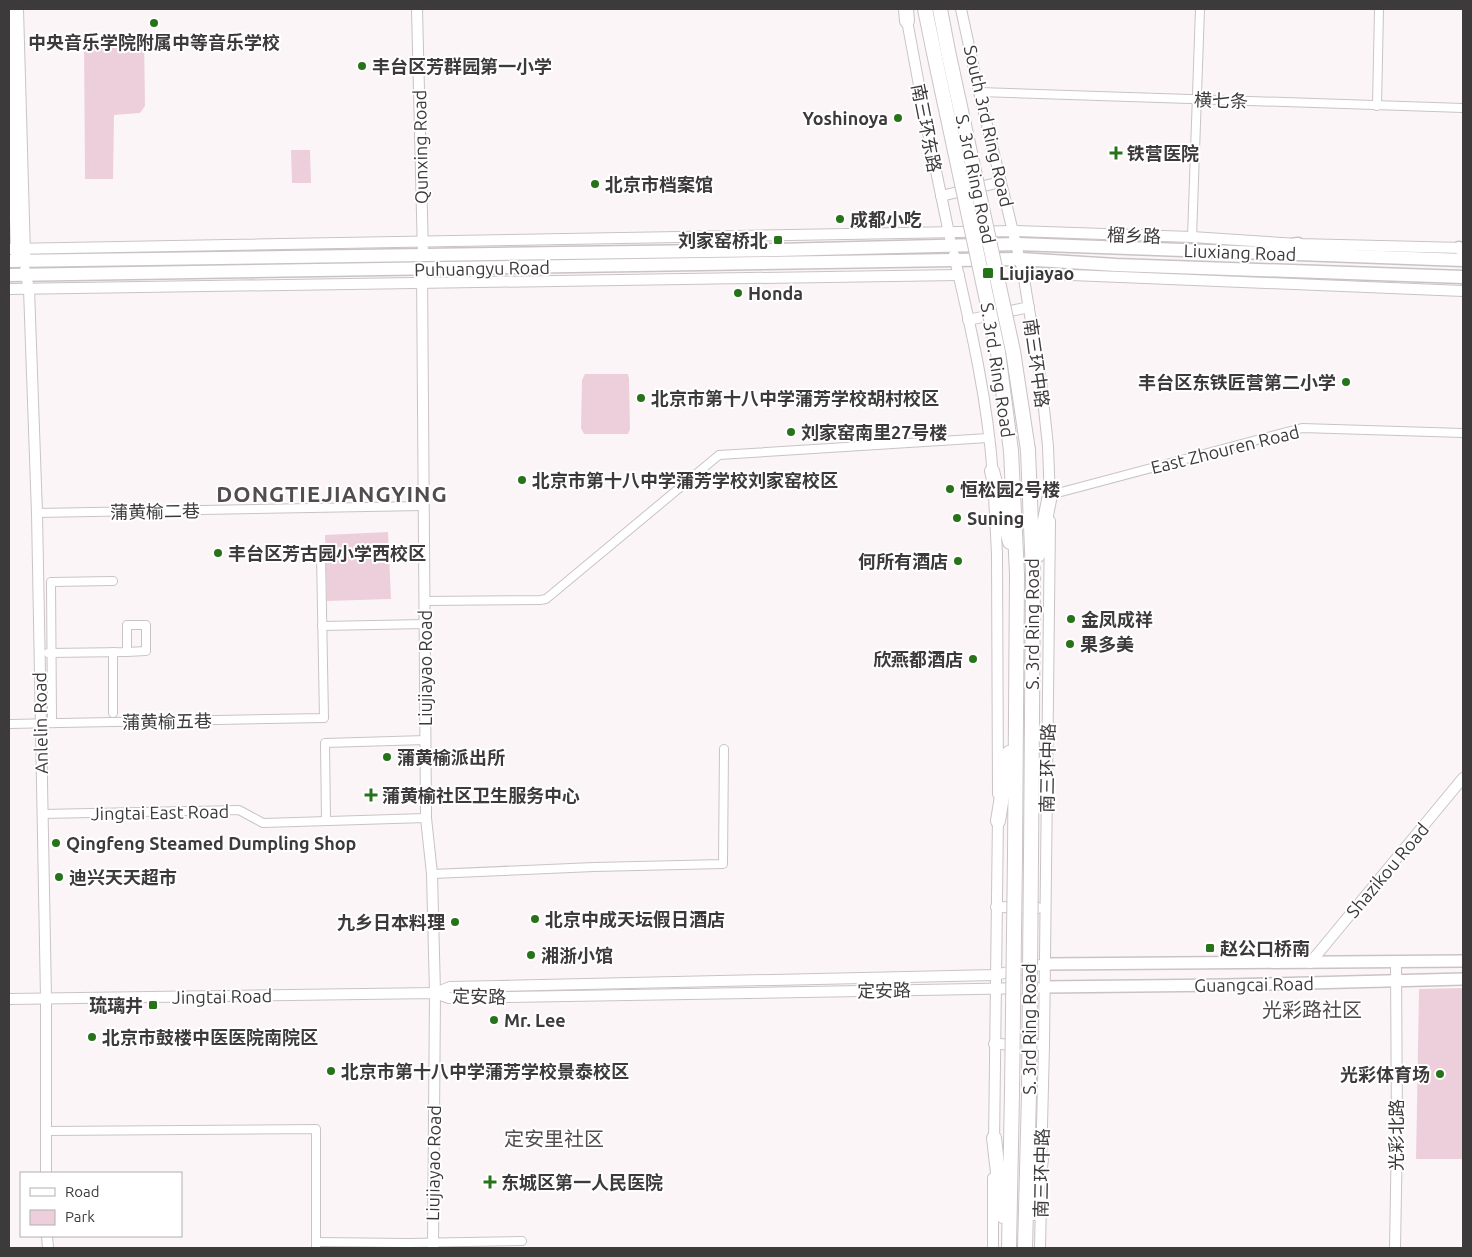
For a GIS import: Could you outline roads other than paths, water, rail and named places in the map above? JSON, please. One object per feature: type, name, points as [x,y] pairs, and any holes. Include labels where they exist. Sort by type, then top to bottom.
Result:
[{"type":"highway","name":"S. 3rd Ring Road","points":[[925,9],[941,52],[1013,351],[1028,450],[1034,575],[1029,1094],[1025,1248]]},
{"type":"highway","name":"S. 3rd Ring Road","points":[[940,9],[941,52]]},
{"type":"highway","name":"S. 3rd. Ring Road","points":[[941,52],[998,352],[1011,451]]},
{"type":"highway","name":"S. 3rd Ring Road","points":[[1008,1248],[1017,711],[1017,574],[1011,451]]},
{"type":"highway","points":[[992,471],[1017,574]]},
{"type":"highway","points":[[1034,575],[1050,495]]},
{"type":"highway","points":[[998,821],[1017,711]]},
{"type":"highway","points":[[994,1138],[1008,1248]]},
{"type":"highway","points":[[1029,1248],[1041,1159]]},
{"type":"main road","name":"Liuxiang Road","points":[[952,246],[1017,244],[1248,252],[1462,251]]},
{"type":"main road","points":[[1248,252],[1298,244]]},
{"type":"main road","name":"Puhuangyu Road","points":[[9,275],[952,246]]},
{"type":"main road","name":"Puhuangyu Road","points":[[16,255],[666,265],[955,261]]},
{"type":"main road","name":"Liuxiang Road","points":[[955,261],[1020,259],[1116,265],[1463,277]]},
{"type":"main road","name":"Guangcai Road","points":[[1045,964],[1463,961]]},
{"type":"main road","name":"Guangcai Road","points":[[1044,987],[1228,985],[1463,979]]},
{"type":"street","points":[[9,9],[16,255]]},
{"type":"street","points":[[16,255],[18,9]]},
{"type":"street","name":"Qunxing Road","points":[[417,9],[422,262]]},
{"type":"street","name":"South 3rd Ring Road","points":[[961,9],[979,92],[1020,259]]},
{"type":"street","points":[[1192,237],[1200,9]]},
{"type":"street","points":[[1377,106],[1379,9]]},
{"type":"street","name":"南三环东路","points":[[906,13],[955,261]]},
{"type":"street","name":"横七条","points":[[979,92],[1463,108]]},
{"type":"street","points":[[941,196],[1001,182]]},
{"type":"street","name":"榴乡路","points":[[16,255],[423,242],[1014,231],[1192,237],[1298,244],[1462,251]]},
{"type":"street","name":"Anlelin Road","points":[[16,255],[25,274],[29,289],[37,513],[46,998],[46,1172]]},
{"type":"street","name":"南三环中路","points":[[1020,259],[1041,381],[1048,446],[1050,495],[1040,1248]]},
{"type":"street","points":[[955,261],[986,409],[998,554],[998,821],[994,988],[993,1248]]},
{"type":"street","name":"Liujiayao Road","points":[[422,262],[426,818],[432,874],[435,993],[433,1246]]},
{"type":"street","points":[[666,265],[677,279]]},
{"type":"street","points":[[1023,273],[1463,291]]},
{"type":"street","points":[[9,289],[959,275]]},
{"type":"street","points":[[968,320],[1029,307]]},
{"type":"street","name":"East Zhouren Road","points":[[1050,495],[1302,428],[1463,433]]},
{"type":"street","points":[[424,601],[546,599],[719,455],[988,438]]},
{"type":"street","name":"蒲黄榆二巷","points":[[37,513],[424,506]]},
{"type":"street","points":[[321,555],[322,626],[425,624]]},
{"type":"street","points":[[52,718],[51,582],[113,580]]},
{"type":"street","name":"蒲黄榆五巷","points":[[9,724],[324,718],[322,626]]},
{"type":"street","points":[[112,713],[113,652]]},
{"type":"street","points":[[39,653],[127,652]]},
{"type":"street","points":[[326,820],[325,743],[426,740]]},
{"type":"street","points":[[432,874],[723,864],[724,749]]},
{"type":"street","name":"Shazikou Road","points":[[1310,963],[1463,778]]},
{"type":"street","name":"Jingtai East Road","points":[[42,814],[239,810],[262,823],[426,818]]},
{"type":"street","points":[[996,908],[1045,908]]},
{"type":"street","name":"光彩北路","points":[[1395,1248],[1396,962]]},
{"type":"street","name":"定安路","points":[[435,993],[450,987],[995,975],[1045,964]]},
{"type":"street","name":"定安路","points":[[435,993],[450,998],[1044,987]]},
{"type":"street","name":"Jingtai Road","points":[[9,999],[435,993]]},
{"type":"street","points":[[994,1044],[1044,1045]]},
{"type":"street","points":[[46,1131],[316,1129],[316,1245],[433,1246],[522,1241]]},
{"type":"place","name":"中央音乐学院附属中等音乐学校","points":[[154,23]]},
{"type":"place","name":"丰台区芳群园第一小学","points":[[362,66]]},
{"type":"place","name":"Yoshinoya","points":[[898,118]]},
{"type":"place","name":"铁营医院","points":[[1116,153]]},
{"type":"place","name":"北京市档案馆","points":[[595,184]]},
{"type":"place","name":"成都小吃","points":[[840,219]]},
{"type":"place","name":"刘家窑桥北","points":[[778,240]]},
{"type":"place","name":"Liujiayao","points":[[988,273]]},
{"type":"place","name":"Honda","points":[[738,293]]},
{"type":"place","name":"丰台区东铁匠营第二小学","points":[[1346,382]]},
{"type":"place","name":"北京市第十八中学蒲芳学校胡村校区","points":[[641,398]]},
{"type":"place","name":"刘家窑南里27号楼","points":[[791,432]]},
{"type":"place","name":"北京市第十八中学蒲芳学校刘家窑校区","points":[[522,480]]},
{"type":"place","name":"恒松园2号楼","points":[[950,489]]},
{"type":"place","name":"Suning","points":[[957,518]]},
{"type":"place","name":"丰台区芳古园小学西校区","points":[[218,553]]},
{"type":"place","name":"何所有酒店","points":[[958,561]]},
{"type":"place","name":"金凤成祥","points":[[1071,619]]},
{"type":"place","name":"果多美","points":[[1070,644]]},
{"type":"place","name":"欣燕都酒店","points":[[973,659]]},
{"type":"place","name":"蒲黄榆派出所","points":[[387,757]]},
{"type":"place","name":"蒲黄榆社区卫生服务中心","points":[[371,795]]},
{"type":"place","name":"Qingfeng Steamed Dumpling Shop","points":[[56,843]]},
{"type":"place","name":"迪兴天天超市","points":[[59,877]]},
{"type":"place","name":"北京中成天坛假日酒店","points":[[535,919]]},
{"type":"place","name":"九乡日本料理","points":[[455,922]]},
{"type":"place","name":"赵公口桥南","points":[[1210,948]]},
{"type":"place","name":"湘浙小馆","points":[[531,955]]},
{"type":"place","name":"琉璃井","points":[[153,1005]]},
{"type":"place","name":"Mr. Lee","points":[[494,1020]]},
{"type":"place","name":"北京市鼓楼中医医院南院区","points":[[92,1037]]},
{"type":"place","name":"北京市第十八中学蒲芳学校景泰校区","points":[[331,1071]]},
{"type":"place","name":"光彩体育场","points":[[1440,1074]]},
{"type":"place","name":"东城区第一人民医院","points":[[490,1182]]},
{"type":"district","name":"DONGTIEJIANGYING","points":[[332,493]]},
{"type":"district","name":"光彩路社区","points":[[1312,1009]]},
{"type":"district","name":"定安里社区","points":[[554,1138]]}]
